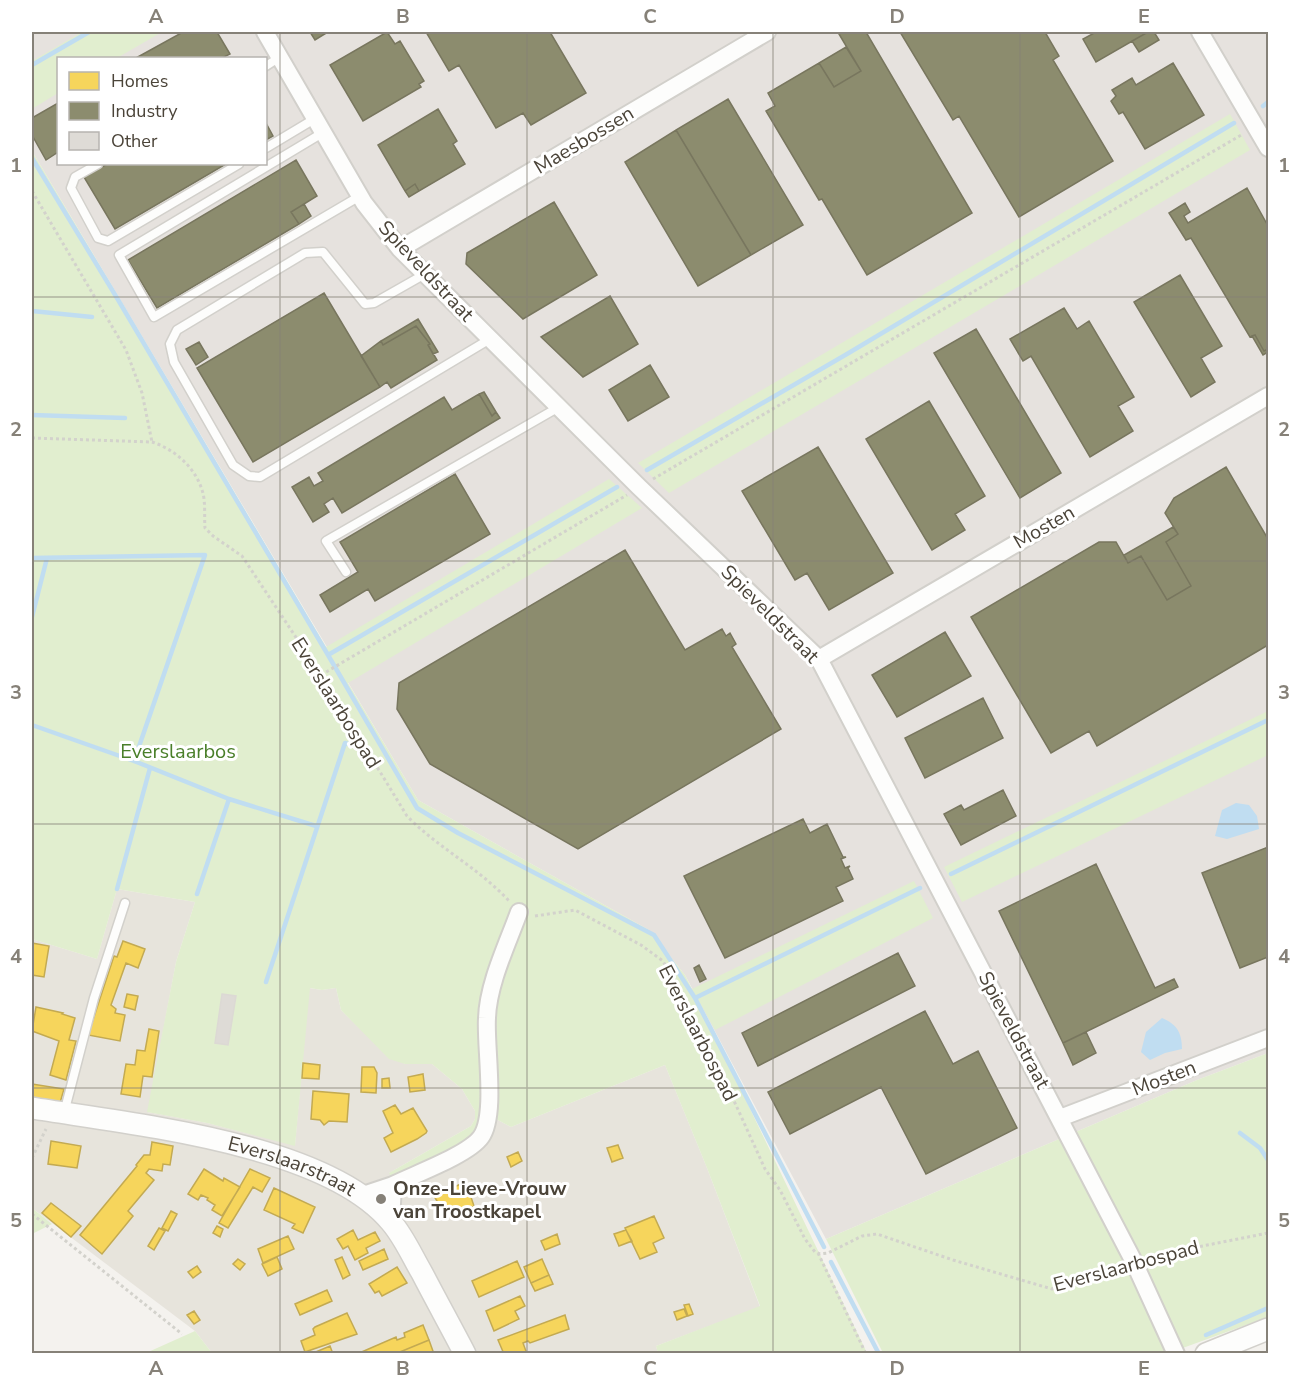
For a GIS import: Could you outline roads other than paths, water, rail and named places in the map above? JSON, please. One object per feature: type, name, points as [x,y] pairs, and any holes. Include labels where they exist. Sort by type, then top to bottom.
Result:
[{"type":"street","name":"Spieveldstraat","points":[[265,32],[273,62],[320,125],[360,196],[400,249],[639,488],[819,659],[1060,1118],[1133,1260],[1176,1353]]},
{"type":"street","name":"Maesbossen","points":[[400,249],[767,32]]},
{"type":"street","points":[[1200,32],[1269,148]]},
{"type":"street","name":"Mosten","points":[[819,659],[1269,396]]},
{"type":"street","points":[[363,1195],[393,1185],[471,1148],[483,1135],[489,1108],[486,1020],[489,1000],[519,912]]},
{"type":"street","name":"Mosten","points":[[1060,1118],[1269,1038]]},
{"type":"street","name":"Everslaarstraat","points":[[32,1108],[187,1134],[255,1151],[310,1168],[340,1181],[363,1195],[391,1222],[404,1240],[465,1353]]},
{"type":"street","points":[[391,1222],[393,1185]]},
{"type":"street","points":[[1206,1353],[1269,1329]]},
{"type":"lane","points":[[267,148],[320,125]]},
{"type":"lane","points":[[267,159],[320,125]]},
{"type":"lane","points":[[96,165],[75,177],[70,188],[98,238],[108,241],[237,165]]},
{"type":"lane","points":[[258,165],[119,255],[154,317],[360,196]]},
{"type":"lane","points":[[425,274],[374,303],[365,304],[324,252],[305,253],[177,330],[170,344],[174,362],[233,465],[249,476],[260,477],[490,339]]},
{"type":"lane","points":[[345,572],[326,541],[559,407]]},
{"type":"lane","points":[[59,1113],[125,903]]},
{"type":"water","points":[[1236,803],[1249,805],[1257,816],[1259,829],[1227,839],[1215,836],[1222,810]]},
{"type":"water","points":[[1162,1018],[1178,1030],[1182,1049],[1150,1060],[1141,1052],[1146,1032]]},
{"type":"waterway","points":[[32,65],[89,32]]},
{"type":"waterway","points":[[1263,106],[1268,102]]},
{"type":"waterway","points":[[647,470],[847,354],[1234,123]]},
{"type":"waterway","points":[[32,158],[328,655],[617,487]]},
{"type":"waterway","points":[[32,311],[92,317]]},
{"type":"waterway","points":[[32,415],[125,418]]},
{"type":"waterway","points":[[32,558],[205,555],[134,761]]},
{"type":"waterway","points":[[32,617],[47,558]]},
{"type":"waterway","points":[[328,655],[417,808],[458,833],[654,935],[695,998],[920,888]]},
{"type":"waterway","points":[[951,874],[1268,720]]},
{"type":"waterway","points":[[32,725],[134,761],[229,799],[316,826]]},
{"type":"waterway","points":[[266,982],[345,743],[358,747]]},
{"type":"waterway","points":[[117,889],[150,768]]},
{"type":"waterway","points":[[197,894],[229,799]]},
{"type":"waterway","points":[[695,998],[824,1247]]},
{"type":"waterway","points":[[1240,1133],[1260,1148],[1268,1160]]},
{"type":"waterway","points":[[831,1262],[879,1354]]},
{"type":"waterway","points":[[1206,1335],[1268,1308]]},
{"type":"place","name":"Onze-Lieve-Vrouw van Troostkapel","points":[[381,1199]]},
{"type":"park label","name":"Everslaarbos","points":[[178,751]]}]
